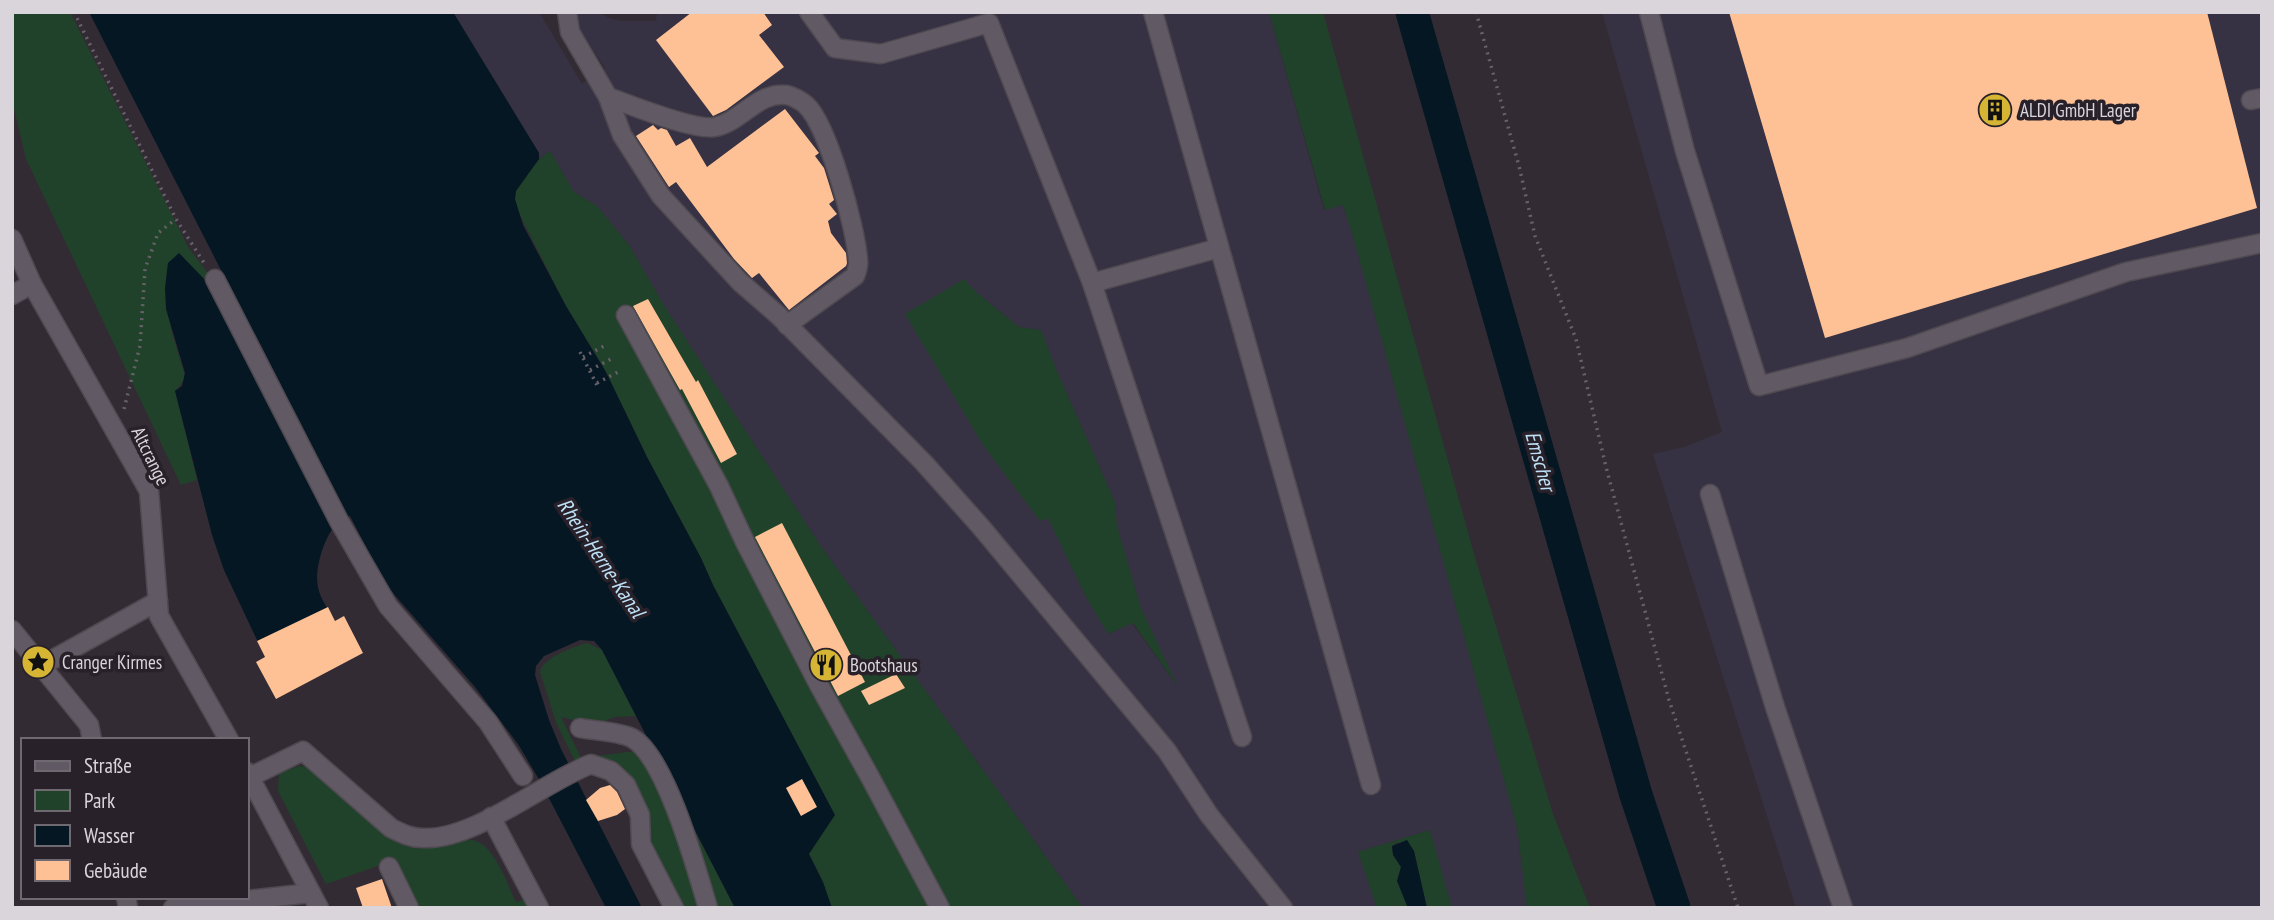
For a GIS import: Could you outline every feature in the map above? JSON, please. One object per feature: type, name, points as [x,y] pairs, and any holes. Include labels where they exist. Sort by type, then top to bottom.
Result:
[{"type":"street","points":[[567,12],[570,32],[608,97],[622,135],[661,196],[740,282],[787,325],[924,463],[981,527],[1167,751],[1209,815],[1283,908]]},
{"type":"street","points":[[809,12],[835,48],[881,54],[989,23],[1092,283],[1242,737]]},
{"type":"street","points":[[1153,12],[1371,785]]},
{"type":"street","points":[[1649,12],[1685,151],[1759,386],[1907,348],[2126,272],[2262,243]]},
{"type":"street","points":[[608,97],[696,127],[712,128],[728,124],[747,109],[771,96],[788,95],[806,105],[825,136],[850,212],[859,263],[855,276],[787,325]]},
{"type":"street","name":"Altcrange","points":[[12,239],[32,284],[149,491],[159,616],[228,738]]},
{"type":"street","points":[[1092,283],[1219,248]]},
{"type":"street","points":[[215,279],[339,521],[388,606],[488,722],[523,776]]},
{"type":"street","points":[[12,295],[32,284]]},
{"type":"street","points":[[626,315],[719,486],[820,687],[940,908]]},
{"type":"street","points":[[1710,494],[1775,707],[1843,908]]},
{"type":"street","points":[[41,666],[158,601]]},
{"type":"street","points":[[12,630],[89,725],[92,738]]},
{"type":"street","points":[[580,728],[631,737],[652,760],[682,821],[708,908]]},
{"type":"street","points":[[173,908],[315,900],[248,774],[303,751],[391,828],[407,836],[422,838],[466,831],[541,788],[591,764],[611,771],[626,785],[640,816],[640,844],[674,908]]},
{"type":"street","points":[[491,817],[539,908]]},
{"type":"street","points":[[388,867],[409,908]]},
{"type":"path","points":[[74,12],[176,219],[215,279]]},
{"type":"path","points":[[1476,12],[1519,166],[1535,236],[1576,339],[1606,467],[1669,700],[1738,908]]},
{"type":"path","points":[[117,435],[140,346],[145,269],[159,233],[176,219]]},
{"type":"path","points":[[583,357],[606,345]]},
{"type":"path","points":[[580,352],[600,389]]},
{"type":"path","points":[[590,370],[613,358]]},
{"type":"path","points":[[596,383],[620,371]]},
{"type":"shaded area","points":[[453,12],[539,12],[582,84],[605,68],[577,25],[573,12],[597,12],[622,21],[656,21],[657,12],[1269,12],[1324,210],[1343,205],[1352,233],[1517,827],[1527,908],[1452,908],[1430,830],[1358,852],[1377,908],[1083,908],[820,545],[665,307],[629,245],[597,206],[574,192],[550,151],[539,159],[539,153]],"holes":[[[976,292],[1019,327],[1041,330],[1115,502],[1117,526],[1141,608],[1175,683],[1132,623],[1109,634],[1086,597],[1048,517]]]},
{"type":"shaded area","points":[[1602,12],[2262,12],[2262,908],[1796,908],[1653,454],[1684,447],[1722,432]]},
{"type":"green space","points":[[12,12],[70,12],[188,247],[213,280],[208,283],[168,263],[167,306],[184,373],[184,380],[175,391],[197,480],[181,485],[26,159],[12,100]]},
{"type":"green space","points":[[1269,12],[1323,12],[1474,554],[1553,814],[1590,908],[1527,908],[1517,827],[1352,233],[1343,205],[1325,210]]},
{"type":"green space","points":[[550,151],[574,192],[597,206],[629,245],[665,307],[820,545],[1083,908],[832,908],[809,854],[825,797],[647,457],[606,372],[566,306],[517,209],[515,196],[518,187],[530,169]]},
{"type":"green space","points":[[964,279],[1019,327],[1041,330],[1115,502],[1117,526],[1141,608],[1178,687],[1133,623],[1108,634],[1086,597],[1048,518],[1040,521],[983,445],[905,314]]},
{"type":"green space","points":[[587,643],[602,650],[636,716],[614,717],[595,725],[561,717],[581,758],[575,761],[557,725],[540,672],[553,657]]},
{"type":"green space","points":[[636,751],[650,767],[671,804],[706,908],[681,908],[651,850],[620,769],[612,762],[597,756]]},
{"type":"green space","points":[[299,766],[307,767],[400,844],[423,848],[469,840],[482,844],[497,863],[516,902],[526,899],[533,908],[416,908],[392,861],[326,884],[278,791],[279,773]]},
{"type":"green space","points":[[681,805],[735,908],[712,908]]},
{"type":"green space","points":[[1430,830],[1452,908],[1427,908],[1414,851],[1397,842],[1392,846],[1393,855],[1401,867],[1397,881],[1408,908],[1377,908],[1358,852]]},
{"type":"water","name":"Rhein-Herne-Kanal","points":[[89,12],[453,12],[539,153],[539,159],[516,191],[515,199],[523,225],[566,306],[606,372],[713,585],[835,815],[809,854],[832,908],[735,908],[602,650],[594,641],[580,640],[544,656],[536,666],[535,675],[561,749],[642,908],[606,908],[518,744],[475,687],[386,585],[350,516],[340,521],[330,533],[322,551],[318,571],[319,591],[335,621],[265,657],[224,570],[212,535],[175,391],[182,386],[185,373],[166,309],[168,263],[179,253],[208,283],[223,274]]},
{"type":"water","points":[[1407,840],[1414,851],[1427,908],[1408,908],[1397,881],[1401,867],[1393,855],[1392,846]]},
{"type":"building","points":[[692,12],[763,12],[772,25],[759,35],[784,67],[726,110],[713,116],[656,40]]},
{"type":"building","name":"ALDI GmbH Lager","points":[[1729,12],[2207,12],[2257,208],[1825,338]]},
{"type":"building","points":[[785,109],[819,153],[815,156],[824,168],[834,200],[829,204],[837,214],[828,221],[831,233],[846,253],[847,263],[789,310],[759,273],[752,278],[734,259],[676,182],[669,187],[636,136],[653,125],[658,130],[667,130],[676,146],[690,138],[707,167]]},
{"type":"building","points":[[648,299],[696,382],[698,380],[737,454],[721,463],[682,389],[680,390],[633,306]]},
{"type":"building","points":[[782,523],[865,682],[838,696],[755,537]]},
{"type":"building","points":[[328,607],[335,621],[344,616],[363,653],[276,699],[256,662],[265,657],[257,641]]},
{"type":"building","points":[[896,674],[905,688],[869,705],[861,691]]},
{"type":"building","points":[[802,779],[817,807],[801,816],[786,788]]},
{"type":"building","points":[[610,785],[617,792],[625,809],[617,815],[598,821],[586,800],[600,788]]},
{"type":"building","points":[[382,879],[392,908],[363,908],[356,888]]},
{"type":"waterway","name":"Emscher","points":[[1412,12],[1636,795],[1674,908]]},
{"type":"place","name":"ALDI GmbH Lager","points":[[1995,110]]},
{"type":"place","name":"Cranger Kirmes","points":[[38,662]]},
{"type":"place","name":"Bootshaus","points":[[826,665]]}]
